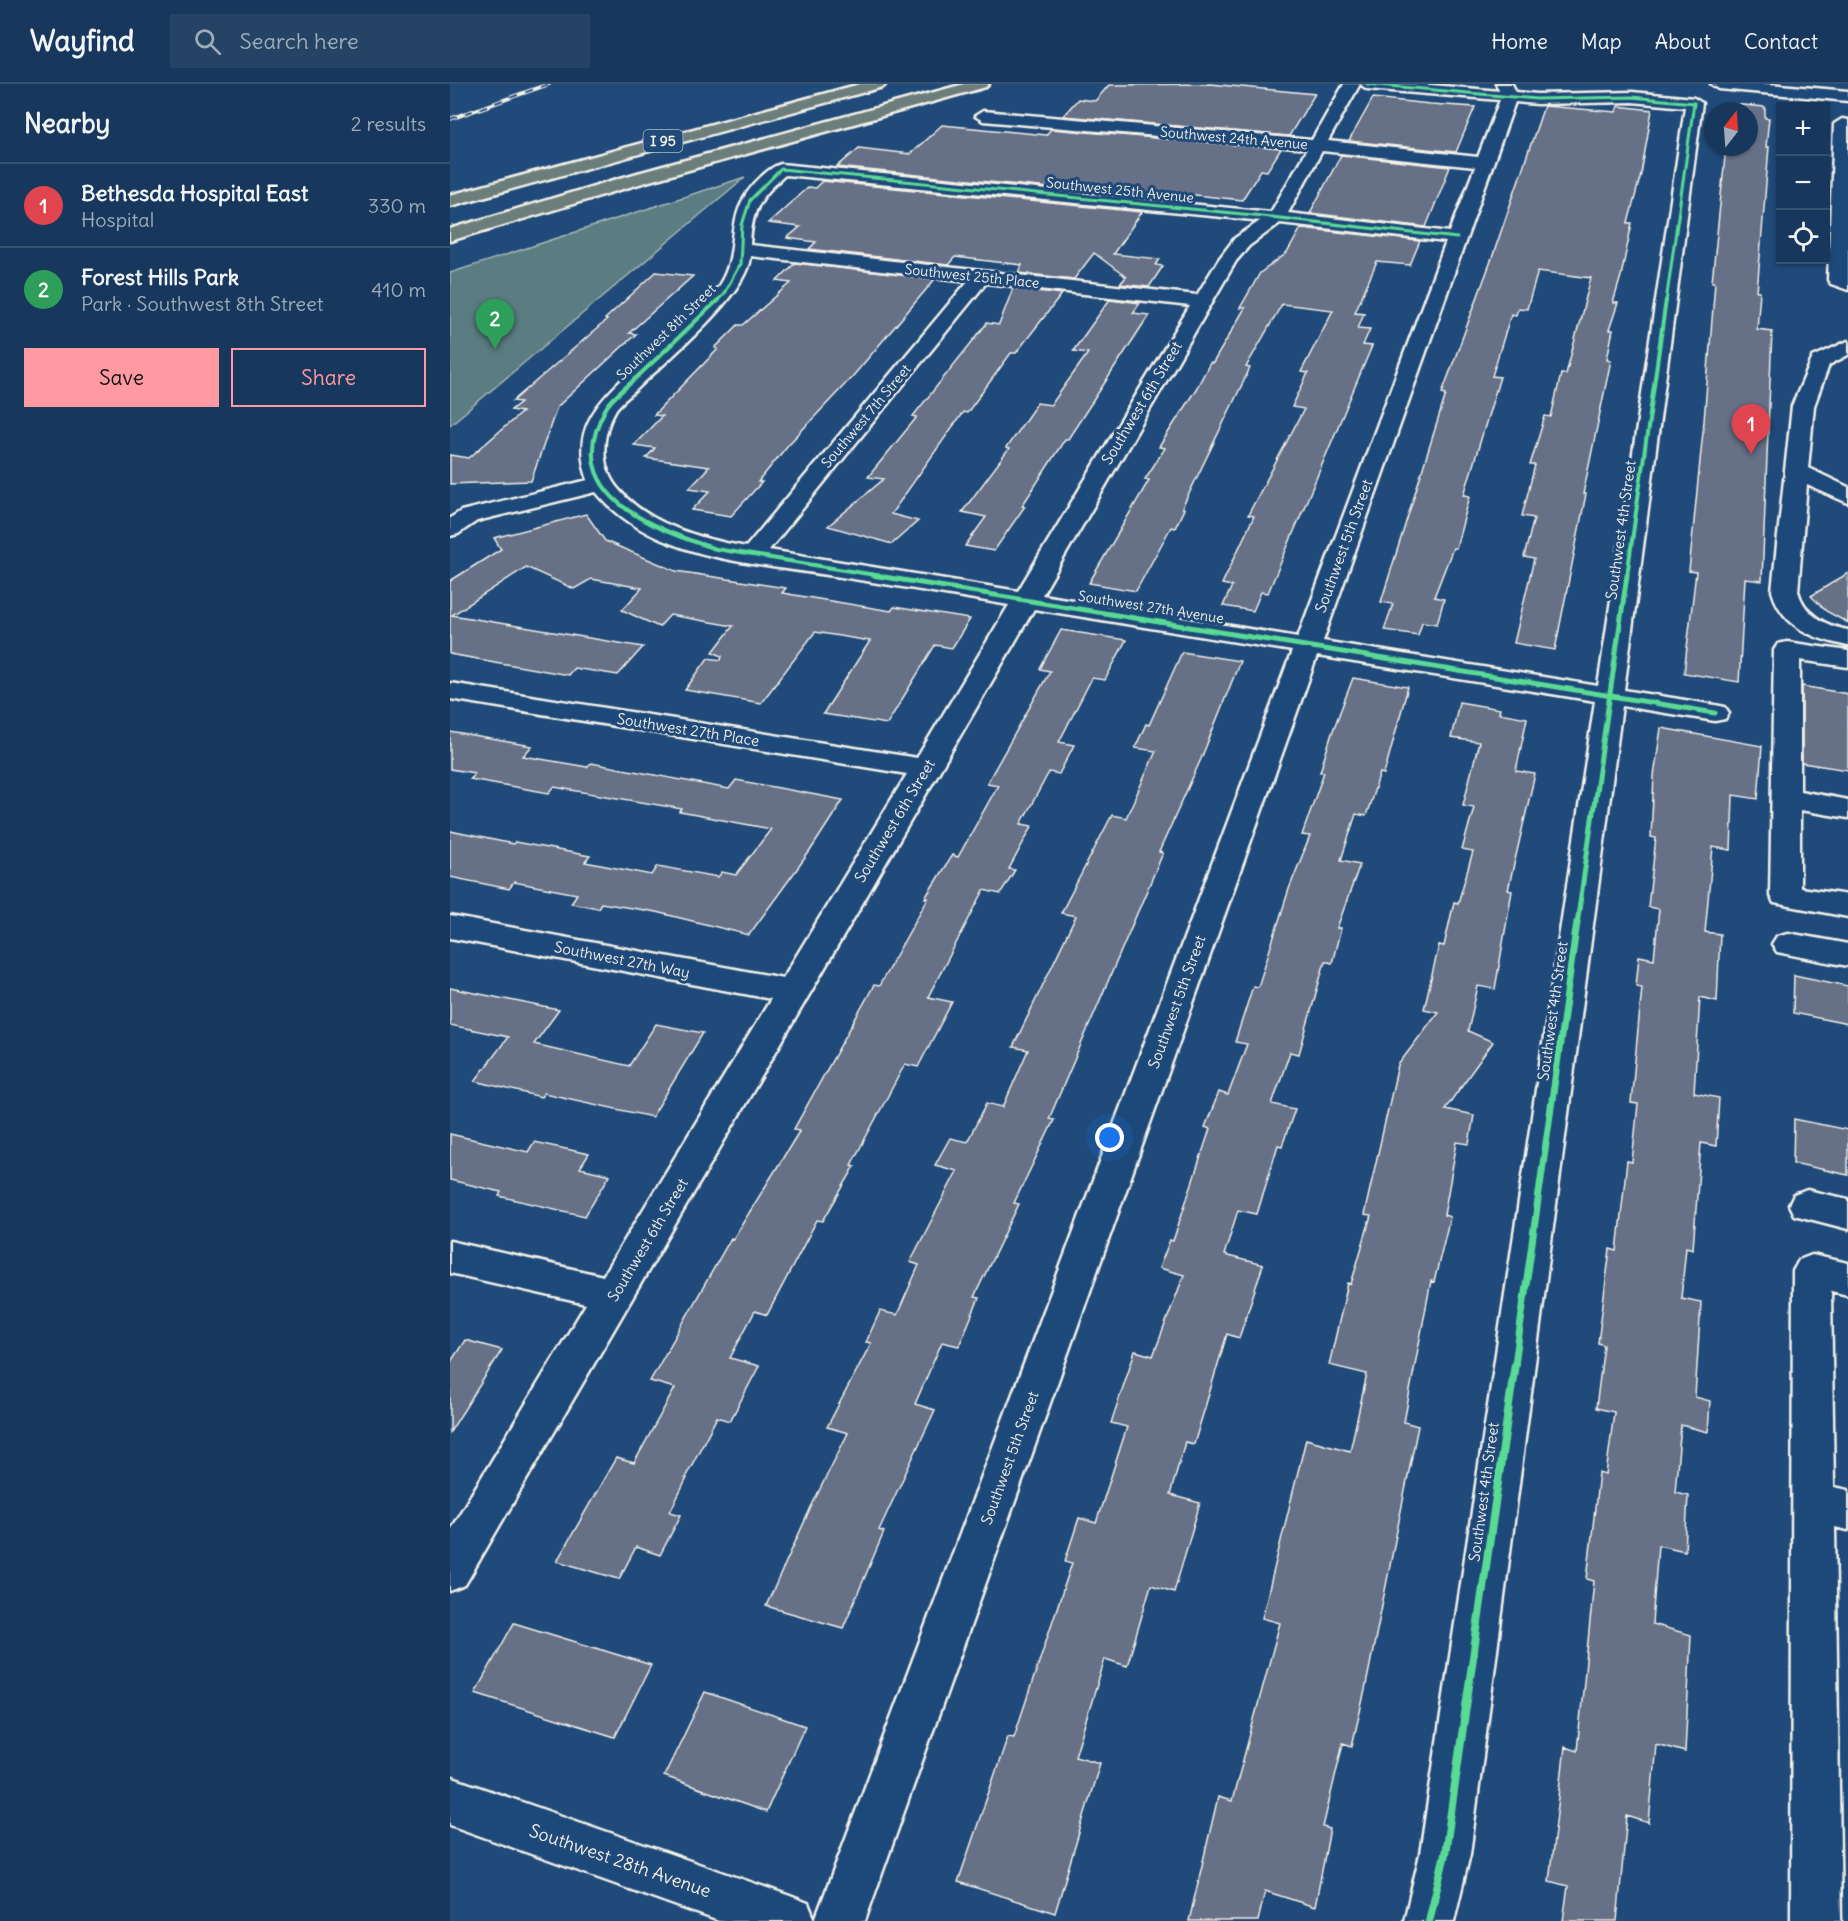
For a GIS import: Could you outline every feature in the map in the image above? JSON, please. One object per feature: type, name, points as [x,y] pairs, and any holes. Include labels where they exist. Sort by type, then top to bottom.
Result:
[{"type":"highway","name":"I 95","points":[[450,201],[651,144],[878,84]]},
{"type":"highway","name":"I 95","points":[[450,235],[640,178],[981,84]]},
{"type":"street","name":"Southwest 6th Street","points":[[450,1570],[1202,301],[1228,259],[1242,242],[1276,218],[1352,84]]},
{"type":"street","points":[[1367,84],[1428,90],[1507,90],[1632,97],[1706,93],[1848,96]]},
{"type":"street","points":[[1428,90],[1451,84]]},
{"type":"street","name":"Southwest 5th Street","points":[[840,1921],[1457,238],[1507,90]]},
{"type":"street","name":"Southwest 4th Street","points":[[1429,1921],[1445,1854],[1610,695],[1706,93]]},
{"type":"street","name":"Southwest 24th Avenue","points":[[983,116],[1484,163]]},
{"type":"street","points":[[1848,125],[1842,124],[1843,236],[1838,280],[1848,284]]},
{"type":"street","name":"Southwest 25th Avenue","points":[[781,169],[1457,238]]},
{"type":"street","name":"Southwest 8th Street","points":[[601,483],[592,458],[592,440],[597,423],[607,406],[718,301],[732,282],[740,264],[742,225],[750,200],[781,169]]},
{"type":"street","name":"Southwest 25th Place","points":[[742,250],[1202,301]]},
{"type":"street","name":"Southwest 7th Street","points":[[751,556],[981,277]]},
{"type":"street","points":[[1848,347],[1820,361],[1803,406],[1785,591],[1786,601],[1793,612],[1805,622],[1821,630],[1848,638]]},
{"type":"street","points":[[1820,361],[1848,373]]},
{"type":"street","points":[[1797,471],[1848,496]]},
{"type":"street","points":[[456,520],[601,483]]},
{"type":"street","name":"Southwest 27th Avenue","points":[[601,483],[622,507],[656,528],[705,546],[751,556],[1025,598],[1715,713]]},
{"type":"street","points":[[1848,659],[1787,650],[1785,896],[1848,906]]},
{"type":"street","name":"Southwest 27th Place","points":[[450,691],[926,768]]},
{"type":"street","points":[[1786,798],[1848,809]]},
{"type":"street","name":"Southwest 27th Way","points":[[450,927],[794,992]]},
{"type":"street","points":[[1788,944],[1848,956]]},
{"type":"street","points":[[1807,1205],[1848,1214]]},
{"type":"street","points":[[450,1257],[615,1295]]},
{"type":"street","points":[[1816,1921],[1831,1506],[1812,1271],[1848,1279]]},
{"type":"street","name":"Southwest 28th Avenue","points":[[450,1801],[790,1921]]},
{"type":"green space","points":[[745,177],[450,425],[450,273]]},
{"type":"building","points":[[1210,84],[1315,94],[1289,136],[1063,116],[1078,99],[1095,101],[1109,85]]},
{"type":"building","points":[[1373,98],[1475,107],[1456,152],[1349,141]]},
{"type":"building","points":[[1544,106],[1616,112],[1618,106],[1652,110],[1641,174],[1628,223],[1632,223],[1613,303],[1618,303],[1609,330],[1613,330],[1607,359],[1611,360],[1583,494],[1586,494],[1555,650],[1514,643],[1534,559],[1524,557],[1534,518],[1522,516],[1535,465],[1530,465],[1545,416],[1551,417],[1561,374],[1566,374],[1591,278],[1538,271],[1527,309],[1518,308],[1516,315],[1511,314],[1492,376],[1500,377],[1464,495],[1470,496],[1456,548],[1453,548],[1434,597],[1444,599],[1437,624],[1422,622],[1418,635],[1384,630],[1393,604],[1381,602],[1446,394],[1442,393],[1492,258]]},
{"type":"building","points":[[1758,106],[1765,107],[1765,118],[1769,118],[1766,147],[1769,147],[1757,292],[1760,292],[1757,329],[1772,331],[1762,581],[1745,579],[1739,682],[1684,673],[1696,572],[1689,571],[1704,421],[1715,282],[1712,282],[1725,156],[1758,156]]},
{"type":"building","points":[[942,125],[1046,135],[1051,129],[1281,149],[1267,171],[1261,170],[1242,200],[1157,191],[1152,198],[837,167],[859,148],[910,154]]},
{"type":"building","points":[[1341,155],[1450,167],[1426,227],[1310,213]]},
{"type":"building","points":[[822,181],[1142,212],[1113,254],[1160,259],[1156,265],[1163,266],[1149,287],[1120,284],[1126,277],[1094,253],[1074,279],[1019,273],[1022,265],[955,257],[948,265],[809,249],[816,242],[787,238],[800,227],[768,223],[808,187],[815,188]]},
{"type":"building","points":[[1301,228],[1420,241],[1410,265],[1377,262],[1355,312],[1364,313],[1358,328],[1370,329],[1363,345],[1372,346],[1268,593],[1261,592],[1253,611],[1223,606],[1232,586],[1222,584],[1254,516],[1248,515],[1304,409],[1292,407],[1308,373],[1301,372],[1333,310],[1282,304],[1246,367],[1250,368],[1182,508],[1184,509],[1175,528],[1171,527],[1136,591],[1089,583],[1149,480],[1145,479],[1165,448],[1159,447],[1245,308],[1240,308],[1260,273],[1287,253]]},
{"type":"building","points":[[795,263],[935,279],[853,376],[788,445],[758,482],[762,482],[731,516],[692,510],[710,491],[689,488],[709,467],[646,458],[655,448],[634,445],[662,416],[654,415],[718,349],[715,348],[738,325],[743,325],[791,283],[777,281]]},
{"type":"building","points":[[656,272],[693,276],[629,333],[636,334],[557,407],[531,481],[450,484],[450,455],[469,458],[522,412],[511,410],[521,402],[513,401],[607,320],[605,319]]},
{"type":"building","points":[[1013,288],[1062,294],[1016,353],[1011,353],[967,413],[963,412],[891,514],[918,521],[892,544],[828,526],[884,479],[868,477],[917,417],[913,416],[987,323],[999,325]]},
{"type":"building","points":[[1110,299],[1140,303],[1133,313],[1149,315],[1068,439],[1065,439],[1022,506],[1025,506],[994,551],[965,546],[986,517],[962,512],[1009,449],[1006,448],[1037,403],[1051,405],[1088,353],[1073,351]]},
{"type":"building","points":[[586,514],[605,541],[676,571],[786,588],[782,593],[891,611],[894,607],[970,619],[952,648],[935,645],[887,724],[823,714],[870,641],[815,632],[761,703],[685,690],[708,658],[721,660],[722,656],[713,652],[733,626],[670,615],[659,627],[622,610],[642,588],[591,579],[574,589],[526,567],[452,615],[643,647],[618,675],[574,668],[568,675],[450,654],[450,581],[501,549],[494,538]]},
{"type":"building","points":[[1848,573],[1848,623],[1826,611],[1811,596]]},
{"type":"building","points":[[1061,630],[1126,640],[1105,680],[1092,678],[1059,742],[1074,745],[1059,774],[1049,772],[1021,824],[1032,826],[1009,869],[1015,870],[1000,894],[984,890],[928,997],[952,1002],[918,1067],[905,1064],[851,1165],[855,1166],[823,1221],[817,1220],[767,1315],[755,1311],[730,1358],[759,1366],[730,1421],[717,1417],[685,1478],[687,1478],[670,1512],[681,1515],[660,1555],[636,1547],[619,1579],[557,1561],[616,1458],[634,1463],[675,1388],[650,1381],[731,1238],[733,1239],[800,1130],[794,1129],[874,985],[879,986],[928,898],[925,898],[952,855],[958,857],[998,785],[987,783],[1050,671],[1040,669]]},
{"type":"building","points":[[1182,652],[1240,661],[1201,759],[1159,852],[1163,853],[1049,1119],[1054,1120],[1014,1203],[1019,1204],[974,1297],[979,1298],[959,1346],[942,1342],[915,1404],[935,1410],[879,1530],[884,1532],[843,1628],[766,1606],[848,1433],[827,1427],[871,1343],[866,1342],[880,1311],[897,1315],[919,1265],[910,1262],[957,1171],[935,1165],[950,1138],[967,1142],[987,1103],[1003,1107],[1028,1050],[1013,1047],[1076,916],[1061,913],[1112,815],[1126,818],[1156,751],[1135,748],[1146,724],[1149,725]]},
{"type":"building","points":[[1353,678],[1408,687],[1384,774],[1380,773],[1366,816],[1356,814],[1341,860],[1360,864],[1337,928],[1341,928],[1332,963],[1325,961],[1299,1054],[1290,1052],[1272,1104],[1295,1109],[1282,1146],[1278,1145],[1257,1214],[1238,1210],[1224,1255],[1263,1265],[1239,1338],[1227,1334],[1194,1444],[1185,1442],[1170,1495],[1200,1503],[1174,1592],[1151,1585],[1127,1666],[1105,1659],[1075,1756],[1100,1763],[1055,1913],[958,1882],[1008,1736],[1014,1737],[1072,1563],[1065,1561],[1079,1518],[1096,1523],[1127,1427],[1111,1423],[1135,1351],[1153,1356],[1184,1275],[1159,1268],[1170,1240],[1173,1241],[1210,1129],[1205,1127],[1219,1092],[1228,1095],[1247,1044],[1235,1042],[1253,986],[1258,987],[1289,889],[1310,836],[1302,835],[1324,772],[1320,772],[1332,733]]},
{"type":"building","points":[[1802,686],[1848,694],[1848,770],[1802,763]]},
{"type":"building","points":[[1459,702],[1500,709],[1499,713],[1527,718],[1516,771],[1535,774],[1508,890],[1512,891],[1495,989],[1478,986],[1468,1031],[1493,1042],[1445,1109],[1474,1115],[1469,1144],[1457,1142],[1444,1215],[1450,1217],[1434,1282],[1431,1281],[1404,1422],[1418,1426],[1365,1690],[1352,1746],[1343,1743],[1323,1827],[1330,1829],[1315,1907],[1265,1891],[1258,1921],[1189,1921],[1218,1797],[1232,1801],[1280,1623],[1262,1618],[1306,1439],[1350,1451],[1367,1374],[1329,1365],[1348,1283],[1351,1284],[1371,1216],[1364,1215],[1398,1065],[1438,1012],[1424,1009],[1439,945],[1444,946],[1454,902],[1458,903],[1473,852],[1462,850],[1474,807],[1463,805],[1479,742],[1451,738]]},
{"type":"building","points":[[1661,728],[1762,746],[1758,799],[1733,795],[1731,850],[1713,847],[1705,932],[1720,934],[1717,1001],[1700,997],[1694,1093],[1719,1098],[1716,1146],[1701,1143],[1693,1249],[1686,1247],[1681,1298],[1701,1302],[1695,1397],[1710,1401],[1708,1432],[1681,1425],[1675,1492],[1688,1495],[1685,1551],[1658,1545],[1652,1624],[1691,1635],[1685,1752],[1656,1744],[1649,1823],[1627,1816],[1617,1921],[1563,1921],[1568,1886],[1549,1881],[1565,1747],[1577,1751],[1594,1581],[1587,1579],[1599,1473],[1606,1475],[1614,1412],[1596,1408],[1604,1345],[1598,1343],[1610,1249],[1617,1251],[1627,1161],[1632,1162],[1638,1104],[1631,1103],[1642,987],[1636,986],[1639,956],[1654,959],[1659,909],[1648,907],[1656,838],[1651,837],[1654,776]]},
{"type":"building","points":[[450,732],[532,746],[523,756],[587,767],[591,763],[729,789],[736,780],[843,800],[810,851],[749,935],[656,912],[601,903],[598,908],[571,903],[577,894],[514,882],[509,889],[450,877],[450,831],[590,856],[585,862],[652,875],[658,866],[718,877],[722,872],[736,875],[771,829],[680,812],[682,809],[554,787],[549,793],[470,779],[475,773],[450,769]]},
{"type":"building","points":[[1794,975],[1848,986],[1848,1024],[1793,1013]]},
{"type":"building","points":[[450,988],[559,1010],[534,1044],[629,1066],[656,1024],[703,1033],[652,1117],[544,1093],[541,1097],[475,1081],[508,1037],[450,1025]]},
{"type":"building","points":[[1794,1119],[1848,1130],[1848,1175],[1793,1163]]},
{"type":"building","points":[[450,1134],[528,1152],[534,1142],[589,1154],[580,1168],[610,1175],[585,1216],[499,1196],[501,1192],[450,1180]]},
{"type":"building","points":[[465,1340],[502,1350],[450,1432],[450,1363]]},
{"type":"building","points":[[514,1623],[651,1665],[615,1737],[475,1693]]},
{"type":"building","points":[[705,1692],[805,1726],[766,1812],[664,1776]]},
{"type":"railway","points":[[450,119],[549,84]]},
{"type":"cycle path","points":[[1367,84],[1537,99],[1632,97],[1694,103],[1445,1854],[1429,1921]]},
{"type":"cycle path","points":[[1457,238],[1253,215],[781,169],[750,200],[742,225],[740,264],[723,295],[607,406],[594,436],[593,462],[601,484],[617,503],[638,518],[663,531],[716,549],[1715,713]]},
{"type":"place","name":"Forest Hills Park","points":[[495,349]]},
{"type":"place","name":"Bethesda Hospital East","points":[[1751,454]]}]
